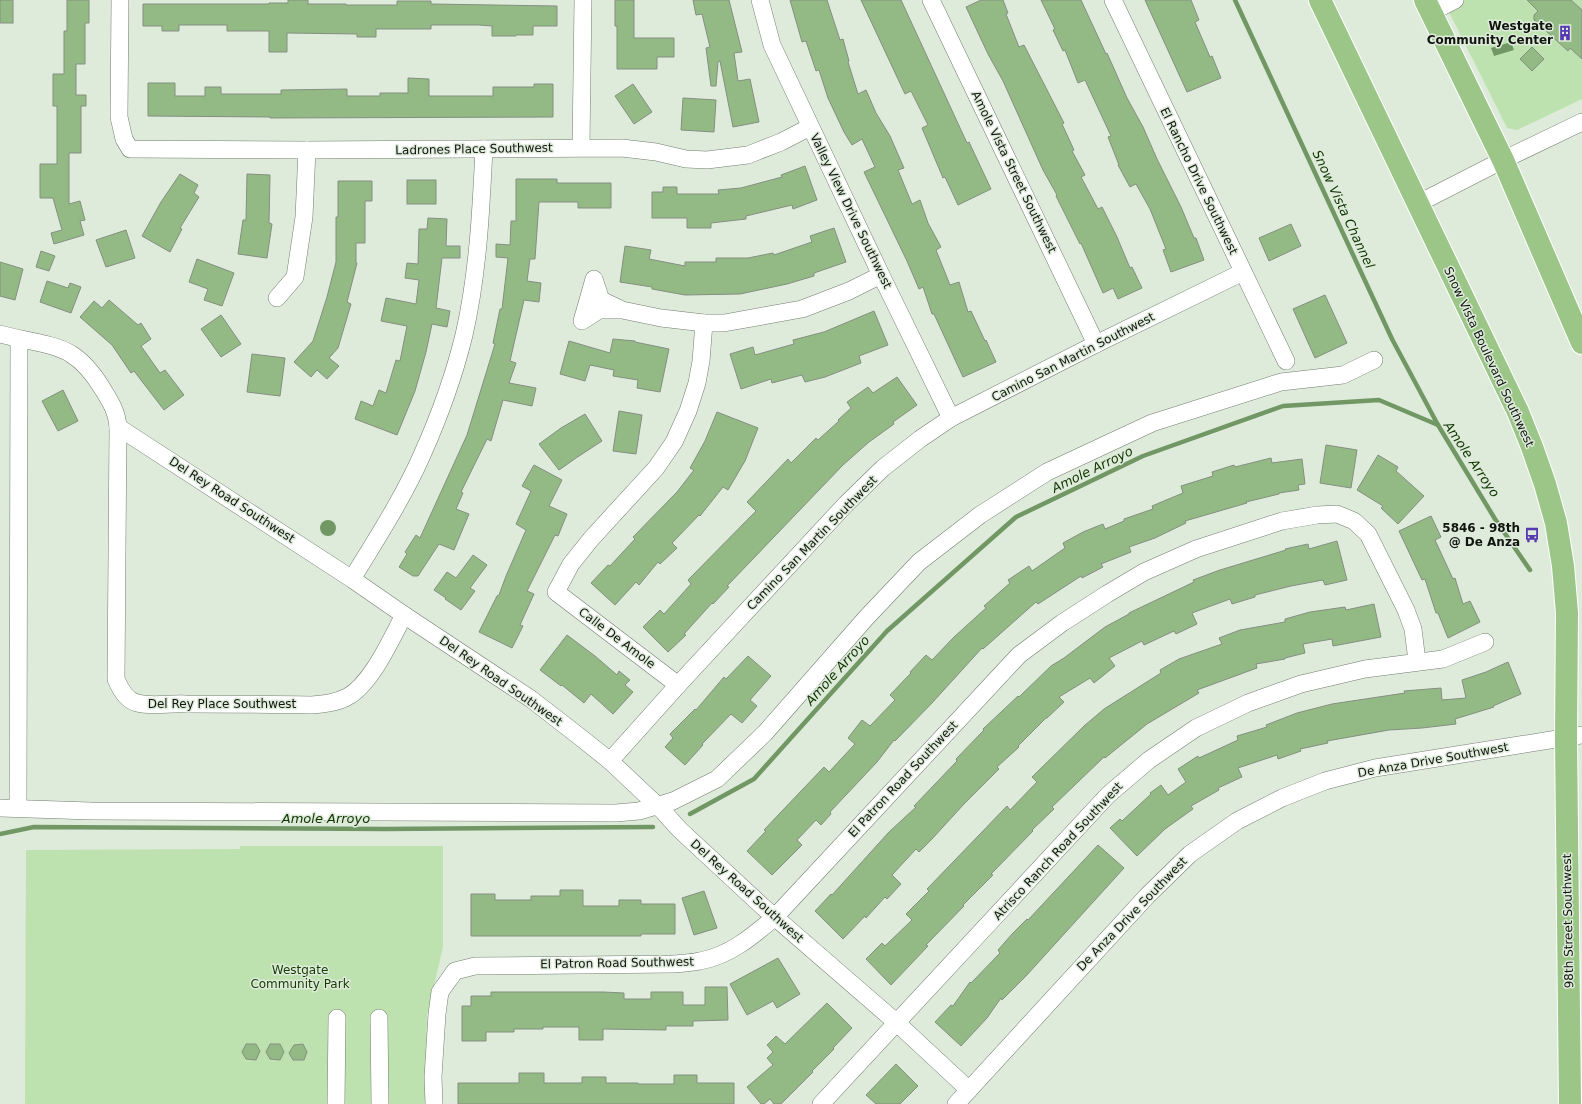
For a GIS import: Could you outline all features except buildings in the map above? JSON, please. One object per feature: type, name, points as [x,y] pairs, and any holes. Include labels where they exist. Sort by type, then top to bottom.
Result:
[{"type":"main road","name":"Snow Vista Boulevard Southwest","points":[[1320,0],[1518,412],[1535,454],[1556,523],[1563,566],[1574,736]]},
{"type":"main road","points":[[1429,6],[1503,160],[1582,343]]},
{"type":"main road","name":"98th Street Southwest","points":[[1570,1104],[1574,736]]},
{"type":"street","name":"Ladrones Place Southwest","points":[[120,0],[119,117],[124,139],[130,149],[307,150],[581,147],[622,148],[656,152],[686,159],[707,160],[748,155],[781,142],[810,127]]},
{"type":"street","points":[[581,147],[583,0]]},
{"type":"street","name":"Valley View Drive Southwest","points":[[760,0],[772,45],[881,275],[951,418]]},
{"type":"street","name":"Amole Vista Street Southwest","points":[[931,0],[1096,344]]},
{"type":"street","name":"El Rancho Drive Southwest","points":[[1113,0],[1286,361]]},
{"type":"street","points":[[1429,6],[1455,0]]},
{"type":"street","points":[[1417,204],[1582,122]]},
{"type":"street","points":[[352,579],[397,505],[422,455],[447,391],[464,336],[474,275],[481,208],[484,149]]},
{"type":"street","points":[[277,298],[295,277],[304,217],[307,150]]},
{"type":"street","name":"Camino San Martin Southwest","points":[[610,761],[678,685],[846,504],[884,468],[920,439],[951,418],[1096,344],[1243,272]]},
{"type":"street","points":[[622,310],[661,318],[704,323],[724,323],[802,309],[848,291],[881,275]]},
{"type":"street","name":"Calle De Amole","points":[[678,685],[556,592],[571,564],[617,509],[634,493],[656,468],[674,442],[688,411],[697,383],[702,361],[704,323]]},
{"type":"street","points":[[0,334],[42,343],[70,353],[95,377],[113,405],[117,415],[118,427]]},
{"type":"street","points":[[18,808],[19,339]]},
{"type":"street","points":[[0,808],[99,811],[616,813],[659,807],[717,779],[765,733],[866,618],[919,562],[980,515],[1047,472],[1152,423],[1281,382],[1343,375],[1374,360]]},
{"type":"street","name":"Del Rey Road Southwest","points":[[118,427],[352,579],[531,699],[610,761],[659,807],[680,830],[775,917],[897,1023],[969,1090]]},
{"type":"street","name":"Del Rey Place Southwest","points":[[118,427],[116,679],[121,690],[128,698],[136,703],[149,705],[311,705],[330,703],[347,697],[361,688],[373,670],[404,615]]},
{"type":"street","name":"El Patron Road Southwest","points":[[434,1104],[434,1069],[437,1014],[440,992],[455,971],[475,966],[674,964],[699,962],[736,948],[775,917],[1019,655],[1062,622],[1144,572],[1196,549],[1282,521],[1317,515],[1337,514],[1354,521],[1368,534],[1406,610],[1413,629],[1417,662]]},
{"type":"street","name":"Atrisco Ranch Road Southwest","points":[[821,1104],[1108,795],[1149,760],[1196,728],[1248,703],[1301,684],[1365,669],[1443,659],[1485,642]]},
{"type":"street","name":"De Anza Drive Southwest","points":[[956,1104],[1147,896],[1190,854],[1237,822],[1282,798],[1318,784],[1375,768],[1574,736]]},
{"type":"street","points":[[336,1104],[337,1018]]},
{"type":"street","points":[[380,1018],[380,1104]]},
{"type":"green space","points":[[1443,0],[1582,0],[1582,99],[1517,130],[1507,128]]},
{"type":"green space","name":"Westgate Community Park","points":[[240,846],[443,846],[443,947],[427,1015],[425,1104],[25,1104],[26,850],[240,849]]},
{"type":"shaded area","points":[[1511,42],[1514,50],[1494,56],[1491,48]]},
{"type":"shaded area","points":[[328,520],[334,522],[336,528],[334,534],[328,536],[322,534],[320,528],[322,522]]},
{"type":"waterway","name":"Snow Vista Channel","points":[[1235,0],[1392,339],[1438,425]]},
{"type":"waterway","name":"Amole Arroyo","points":[[690,814],[754,779],[887,631],[1016,517],[1143,456],[1283,406],[1379,400],[1438,425],[1495,519],[1530,570]]},
{"type":"waterway","name":"Amole Arroyo","points":[[0,834],[34,827],[386,829],[653,827]]},
{"type":"place","name":"Westgate Community Center","points":[[1565,33]]},
{"type":"place","name":"5846 - 98th @ De Anza","points":[[1532,535]]}]
